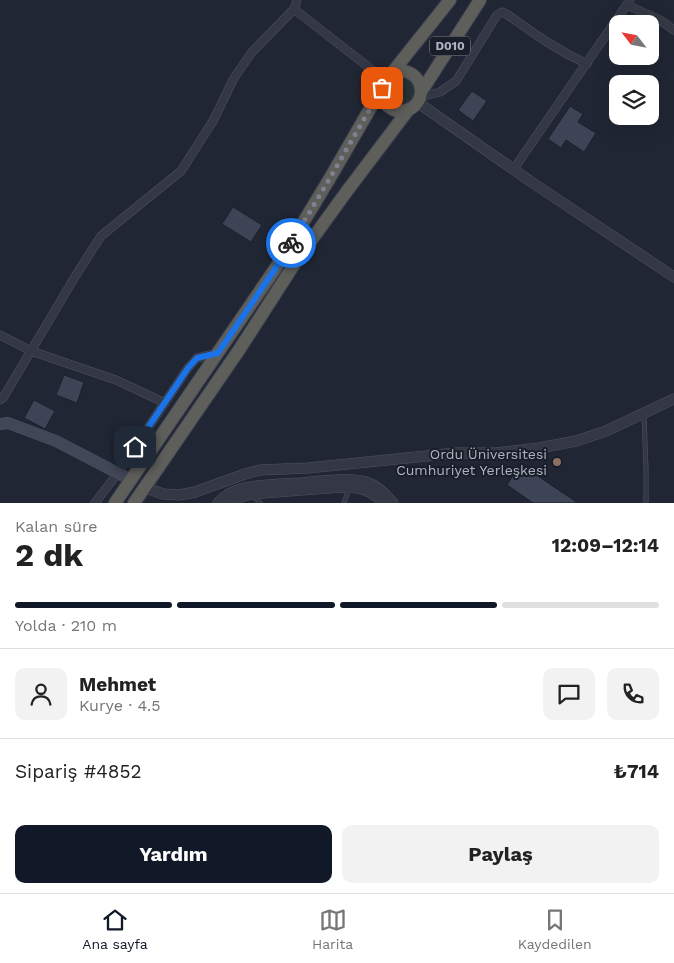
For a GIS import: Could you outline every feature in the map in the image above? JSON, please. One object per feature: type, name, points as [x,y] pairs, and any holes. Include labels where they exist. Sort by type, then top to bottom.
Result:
[{"type":"highway","name":"D010","points":[[116,503],[280,261],[386,80],[450,0]]},
{"type":"highway","name":"D010","points":[[134,503],[297,260],[417,100],[480,0]]},
{"type":"highway","points":[[398,72],[412,74],[420,85],[417,100],[404,111],[387,105],[383,100],[386,80],[398,72]]},
{"type":"main road","points":[[0,424],[8,423],[56,442],[131,480]]},
{"type":"street","points":[[0,400],[3,398],[101,236],[181,171],[213,121],[234,78],[252,52],[294,9],[297,0]]},
{"type":"street","points":[[513,170],[629,2],[674,30]]},
{"type":"street","points":[[294,9],[386,80]]},
{"type":"street","points":[[417,100],[440,92],[456,80],[496,15],[502,12],[548,44],[587,64]]},
{"type":"street","points":[[417,100],[513,170],[674,277]]},
{"type":"street","points":[[0,335],[31,351],[116,380],[165,403]]},
{"type":"street","points":[[95,503],[117,474],[188,368],[197,358],[218,353]]},
{"type":"street","points":[[144,488],[163,494],[179,494],[195,492],[260,470],[308,468],[456,453],[496,453],[539,448],[576,441],[606,431],[674,399]]},
{"type":"street","points":[[218,503],[227,495],[243,488],[332,480],[360,480],[369,482],[377,487],[385,493],[392,503]]},
{"type":"street","points":[[229,503],[234,499],[251,494],[341,487],[355,487],[371,492],[384,503]]},
{"type":"lane","points":[[643,413],[646,503]]},
{"type":"lane","points":[[344,503],[350,487]]},
{"type":"lane","points":[[251,494],[260,503]]},
{"type":"shaded area","points":[[403,79],[408,80],[414,86],[414,96],[408,102],[403,103],[398,102],[392,96],[391,91],[392,86],[398,80]]},
{"type":"building","points":[[472,91],[487,101],[473,121],[458,110]]},
{"type":"building","points":[[570,106],[583,114],[578,122],[596,133],[584,152],[566,140],[561,148],[548,139]]},
{"type":"building","points":[[233,207],[262,225],[251,242],[222,224]]},
{"type":"building","points":[[64,375],[84,382],[77,403],[56,395]]},
{"type":"building","points":[[34,400],[55,411],[45,429],[24,418]]},
{"type":"building","points":[[520,464],[578,503],[533,503],[507,485]]},
{"type":"way so far","points":[[291,243],[382,88]]},
{"type":"place","name":"Ordu Üniversitesi Cumhuriyet Yerleşkesi","points":[[557,462]]},
{"type":"route","points":[[135,447],[188,368],[197,358],[218,353],[291,243]]}]
